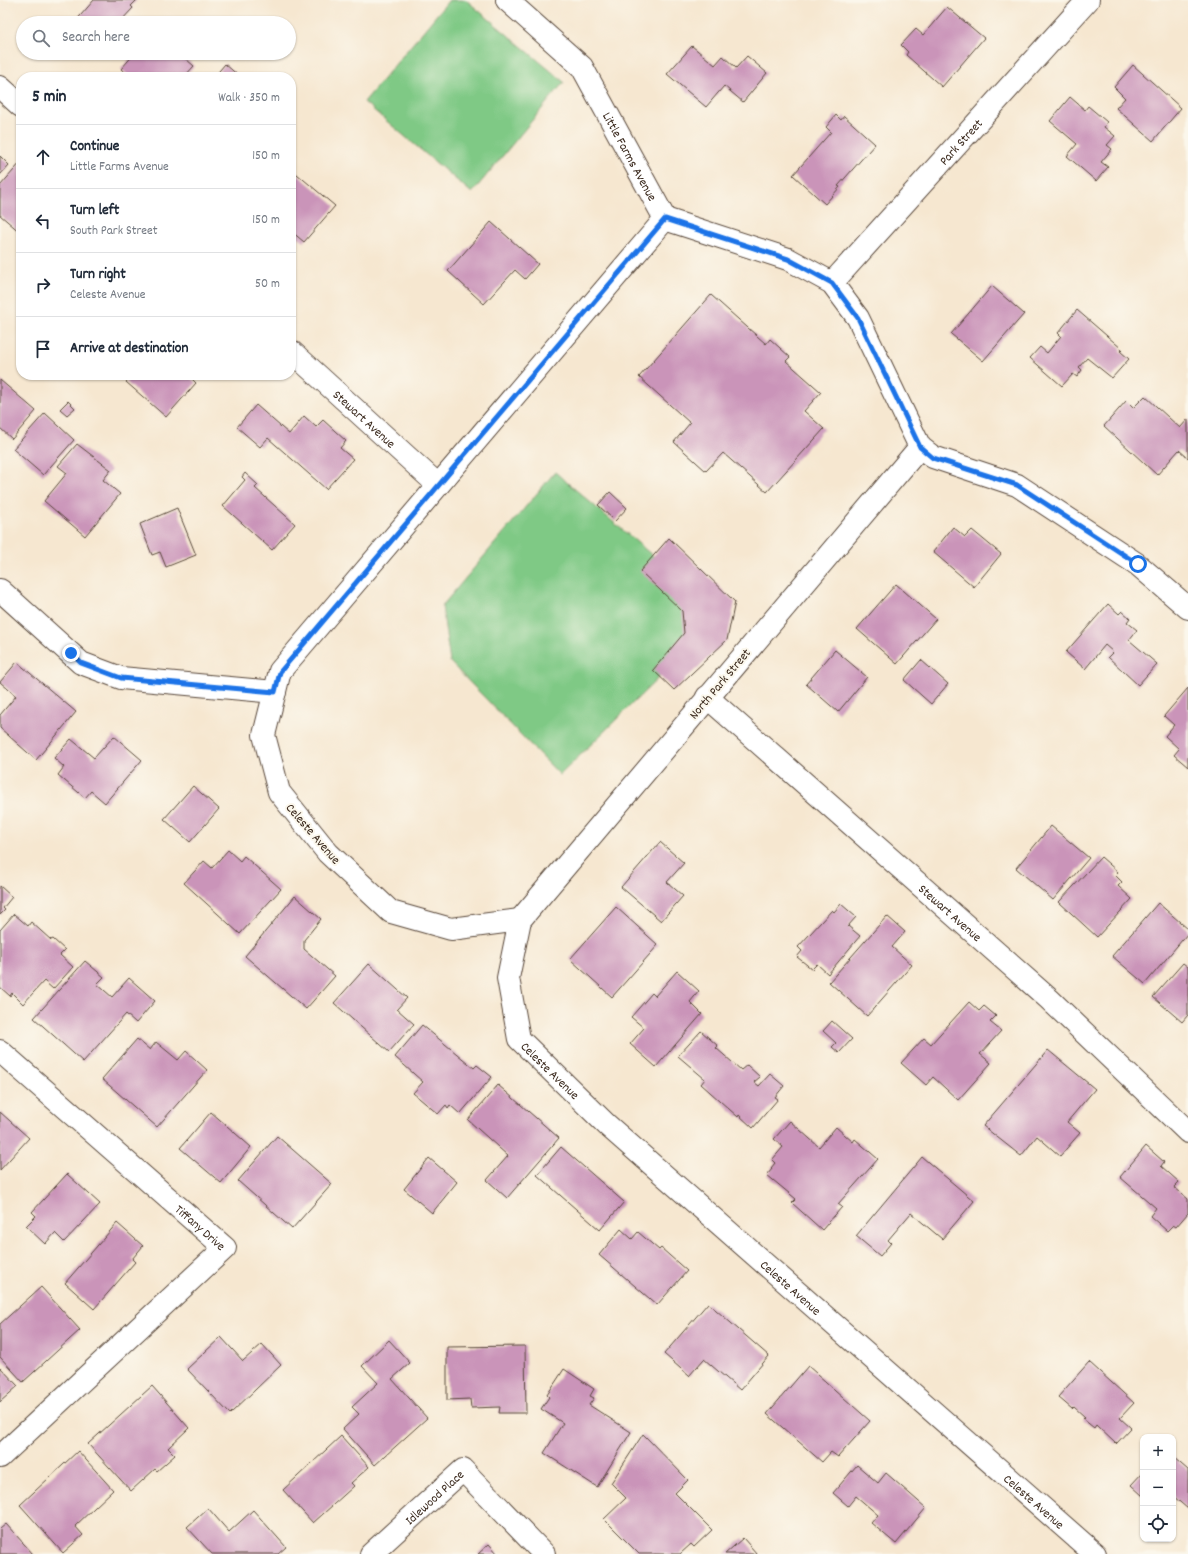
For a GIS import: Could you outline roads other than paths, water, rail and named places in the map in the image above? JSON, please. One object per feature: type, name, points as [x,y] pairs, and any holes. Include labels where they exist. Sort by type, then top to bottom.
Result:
[{"type":"street","name":"Little Farms Avenue","points":[[507,0],[582,67],[665,219]]},
{"type":"street","name":"Park Street","points":[[832,283],[1088,0]]},
{"type":"street","points":[[0,87],[16,101]]},
{"type":"street","points":[[665,219],[788,259],[832,283],[858,318],[920,447],[933,458],[1017,485],[1138,564],[1188,608]]},
{"type":"street","name":"Celeste Avenue","points":[[665,219],[280,672],[264,735],[279,792],[328,853],[391,912],[451,929],[520,920],[508,978],[519,1038],[613,1130],[1095,1554]]},
{"type":"street","name":"Stewart Avenue","points":[[296,356],[438,485]]},
{"type":"street","name":"North Park Street","points":[[520,920],[707,697],[920,447]]},
{"type":"street","points":[[4,601],[81,663],[121,678],[275,692]]},
{"type":"street","name":"Stewart Avenue","points":[[707,697],[1049,999],[1188,1132]]},
{"type":"street","name":"Tiffany Drive","points":[[0,1051],[225,1248],[0,1457]]},
{"type":"street","name":"Idlewood Place","points":[[371,1554],[463,1470],[544,1554]]}]
